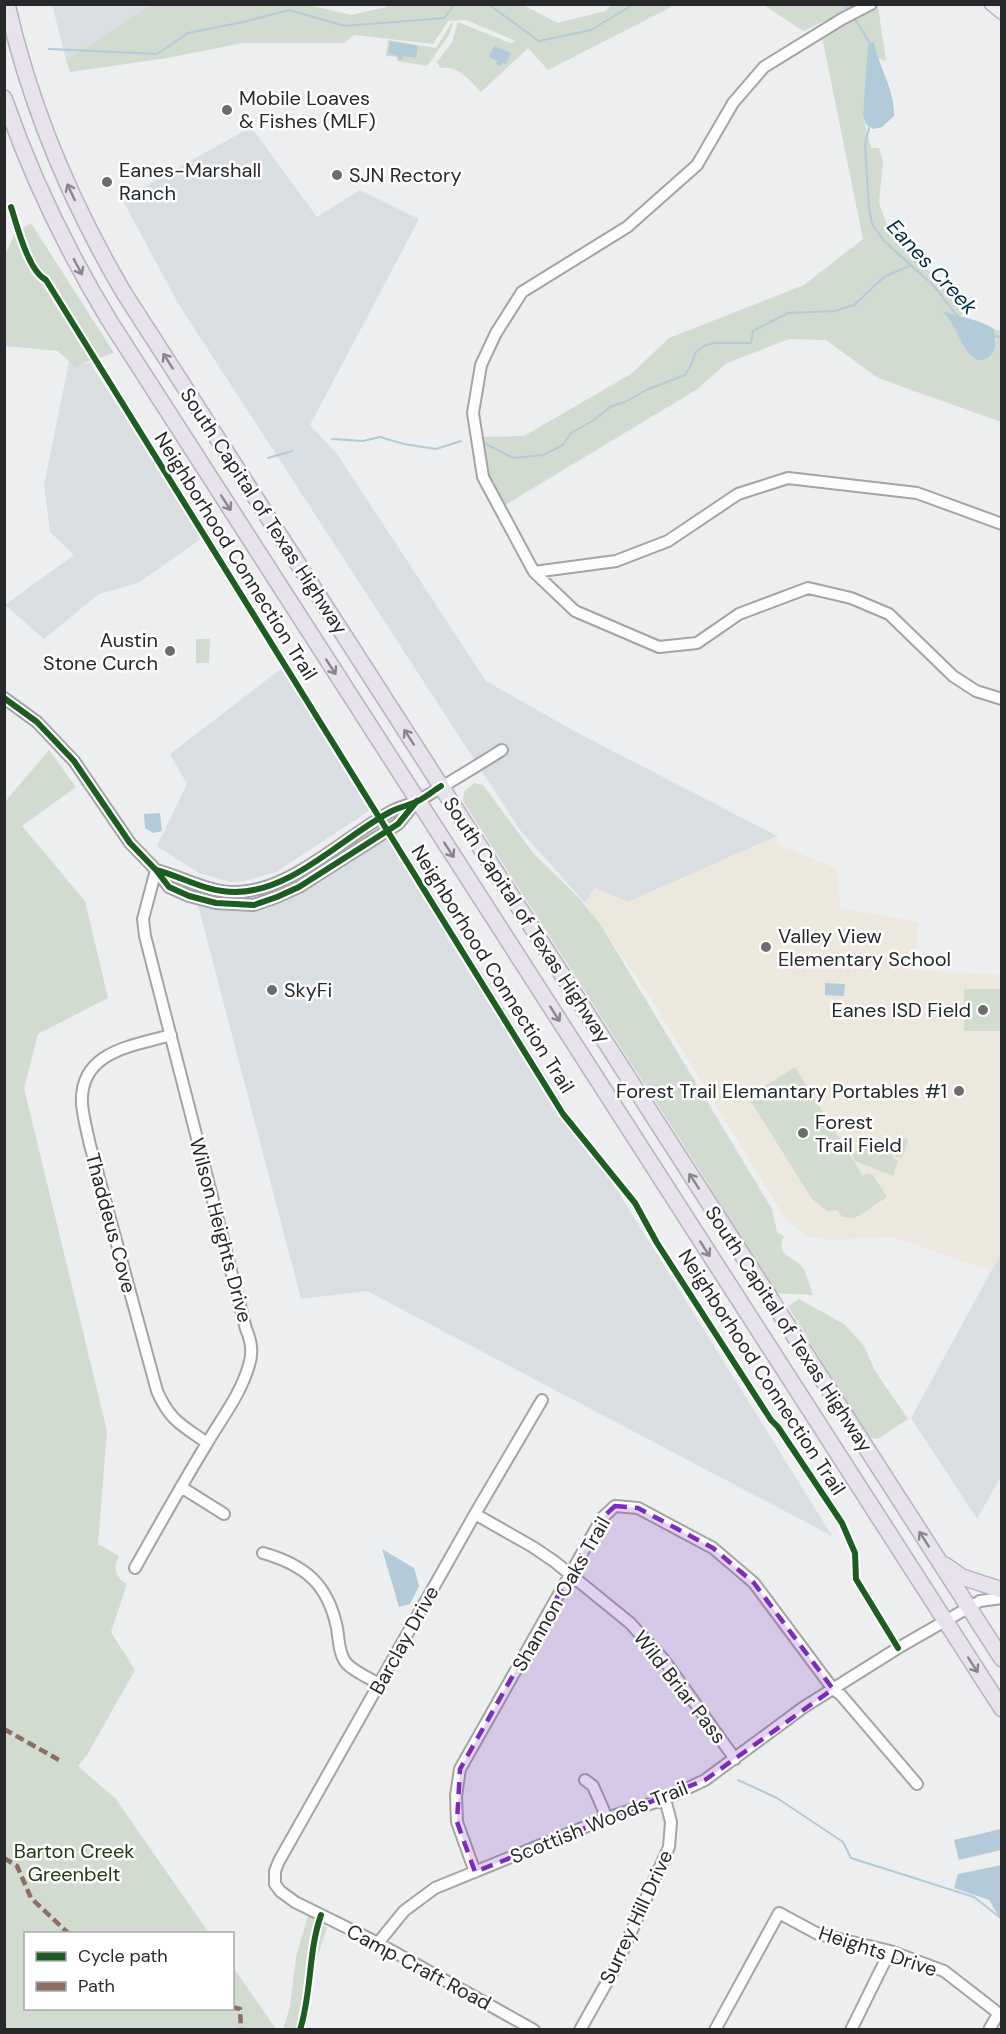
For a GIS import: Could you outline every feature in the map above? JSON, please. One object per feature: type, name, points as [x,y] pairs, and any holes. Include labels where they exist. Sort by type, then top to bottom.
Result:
[{"type":"highway","name":"South Capital of Texas Highway","points":[[7,4],[20,54],[45,130],[76,203],[106,261],[146,327],[1002,1659]]},
{"type":"highway","name":"South Capital of Texas Highway","points":[[4,98],[41,192],[85,280],[124,345],[1002,1709]]},
{"type":"highway","points":[[937,1560],[962,1577],[1002,1590]]},
{"type":"main road","points":[[991,4],[1002,13]]},
{"type":"street","points":[[871,4],[764,67],[733,103],[697,165],[627,227],[522,292],[496,333],[482,365],[473,413],[483,477],[534,572],[575,611],[658,647],[697,643],[739,614],[808,588],[851,598],[889,614],[953,676],[976,691],[1002,699]]},
{"type":"street","points":[[534,572],[616,561],[668,541],[738,494],[788,478],[917,493],[1002,524]]},
{"type":"street","points":[[4,698],[37,722],[74,761],[130,843],[169,887],[189,896],[216,903],[254,905],[277,897],[323,873],[398,824],[417,801],[502,750]]},
{"type":"street","name":"Wilson Heights Drive","points":[[135,1568],[241,1388],[250,1362],[251,1344],[145,936],[143,919],[156,870]]},
{"type":"street","name":"Thaddeus Cove","points":[[171,1035],[121,1048],[99,1060],[85,1079],[82,1103],[90,1144],[157,1391],[171,1418],[207,1443]]},
{"type":"street","name":"Barclay Drive","points":[[275,1884],[275,1871],[279,1861],[542,1400]]},
{"type":"street","points":[[181,1487],[224,1514]]},
{"type":"street","name":"Shannon Oaks Trail","points":[[475,1872],[457,1822],[456,1796],[460,1769],[602,1518],[615,1506],[638,1508],[713,1548],[754,1583],[833,1689],[841,1695],[875,1738],[917,1784]]},
{"type":"street","name":"Wild Briar Pass","points":[[475,1514],[533,1547],[570,1573],[630,1623],[664,1660],[735,1759]]},
{"type":"street","points":[[263,1553],[296,1564],[310,1575],[330,1606],[341,1652],[346,1662],[379,1684]]},
{"type":"street","name":"Scottish Woods Trail","points":[[378,1943],[404,1911],[435,1888],[607,1818],[665,1799],[705,1780],[804,1707],[833,1689],[980,1601],[1002,1598]]},
{"type":"street","points":[[585,1780],[593,1786],[607,1818]]},
{"type":"street","name":"Surrey Hill Drive","points":[[580,2030],[616,1966],[669,1847],[671,1822],[665,1799]]},
{"type":"street","name":"Camp Craft Road","points":[[275,1884],[280,1892],[295,1902],[378,1943],[534,2030]]},
{"type":"street","name":"Heights Drive","points":[[715,2030],[779,1913],[819,1934],[890,1952],[944,1971],[1000,2015]]},
{"type":"street","points":[[851,2030],[890,1952]]},
{"type":"street","points":[[989,2030],[1000,2015]]},
{"type":"highlighted area","points":[[615,1506],[638,1508],[713,1548],[754,1583],[833,1689],[705,1780],[475,1872],[457,1822],[460,1769],[602,1518]]},
{"type":"shaded area","points":[[52,4],[151,5],[66,60]]},
{"type":"shaded area","points":[[251,127],[317,217],[360,190],[419,219],[310,425],[337,454],[486,681],[574,731],[777,836],[628,902],[595,888],[585,903],[520,830],[179,305],[122,199]]},
{"type":"shaded area","points":[[69,362],[90,363],[202,538],[138,583],[99,594],[44,639],[5,605],[74,555],[50,532],[44,485]]},
{"type":"shaded area","points":[[286,665],[375,807],[276,872],[245,881],[230,882],[199,873],[157,846],[187,784],[170,754]]},
{"type":"shaded area","points":[[396,834],[832,1536],[367,1291],[301,1299],[198,905],[242,910],[266,908],[288,900],[320,883]]},
{"type":"shaded area","points":[[777,836],[779,845],[838,869],[840,908],[918,922],[915,970],[1001,975],[1002,1253],[991,1271],[893,1237],[829,1240],[809,1237],[786,1220],[652,1000],[585,903],[595,888],[628,902]]},
{"type":"shaded area","points":[[1001,1253],[1001,1476],[977,1519],[911,1418]]},
{"type":"green space","points":[[261,4],[262,6],[305,4],[351,15],[387,7],[383,5],[521,4],[558,23],[605,11],[611,5],[675,5],[548,70],[528,48],[481,92],[463,74],[446,67],[440,68],[437,62],[452,42],[458,22],[510,43],[516,41],[466,20],[448,21],[433,44],[354,35],[344,43],[243,43],[167,58],[70,72],[66,60],[151,5]]},
{"type":"green space","points":[[764,5],[859,5],[803,31]]},
{"type":"green space","points":[[878,6],[886,61],[876,57],[874,43],[863,116],[871,148],[879,148],[883,162],[879,203],[887,225],[946,290],[963,313],[960,318],[943,312],[953,324],[968,353],[996,342],[994,329],[1001,331],[1001,422],[878,378],[826,340],[789,339],[727,363],[696,390],[505,505],[487,475],[481,437],[524,436],[631,374],[669,338],[804,285],[863,239],[822,37]]},
{"type":"green space","points":[[452,22],[449,35],[427,66],[397,61],[397,57],[386,56],[388,40],[436,48]]},
{"type":"green space","points":[[31,223],[114,353],[83,363],[76,368],[58,351],[5,346],[5,255],[15,233]]},
{"type":"green space","points":[[196,639],[210,639],[209,663],[196,663]]},
{"type":"green space","name":"Barton Creek Greenbelt","points":[[49,750],[76,787],[22,826],[85,901],[108,998],[38,1034],[24,1088],[107,1431],[98,1544],[119,1556],[116,1572],[127,1584],[111,1632],[135,1670],[87,1755],[78,1766],[115,1798],[208,1932],[24,1932],[24,2010],[234,2010],[234,1968],[276,2029],[5,2029],[4,803]]},
{"type":"green space","points":[[474,783],[483,785],[534,854],[579,898],[600,924],[772,1209],[777,1232],[784,1236],[783,1252],[802,1267],[813,1295],[774,1293],[704,1177],[463,801],[464,792]]},
{"type":"green space","name":"Eanes ISD Field","points":[[964,989],[1001,989],[1001,1031],[964,1031]]},
{"type":"green space","name":"Forest Trail Field","points":[[795,1067],[863,1176],[873,1175],[887,1197],[855,1218],[842,1217],[838,1210],[827,1211],[812,1199],[748,1097]]},
{"type":"green space","points":[[884,1138],[895,1143],[899,1138],[908,1139],[902,1158],[896,1157],[894,1153],[893,1158],[898,1160],[893,1176],[855,1161],[852,1153],[857,1150],[863,1153],[867,1146],[892,1152],[880,1147]]},
{"type":"green space","points":[[799,1299],[844,1324],[864,1346],[875,1371],[908,1419],[878,1439],[868,1437],[788,1306]]},
{"type":"green space","points":[[308,1915],[327,1928],[314,1966],[304,2029],[283,2029],[290,2007],[296,1957]]},
{"type":"water","points":[[390,41],[418,46],[416,58],[403,56],[403,60],[388,53]]},
{"type":"water","points":[[874,42],[892,97],[894,116],[882,127],[873,129],[866,124],[863,116],[868,44]]},
{"type":"water","points":[[494,46],[511,53],[506,64],[502,63],[501,66],[496,64],[497,61],[489,57]]},
{"type":"water","points":[[942,311],[975,320],[994,329],[995,344],[992,354],[983,360],[972,356]]},
{"type":"water","points":[[160,813],[162,831],[153,833],[145,828],[144,814]]},
{"type":"water","points":[[825,983],[845,984],[844,996],[825,995]]},
{"type":"water","points":[[382,1549],[414,1568],[419,1586],[410,1604],[399,1607]]},
{"type":"water","points":[[1001,1829],[1001,1850],[959,1860],[954,1840]]},
{"type":"water","points":[[1002,1865],[1001,1920],[989,1900],[954,1888],[958,1874]]},
{"type":"waterway","points":[[49,49],[157,54],[188,33],[289,10],[345,26],[444,18],[455,4]]},
{"type":"waterway","points":[[488,4],[539,41],[591,30],[634,4]]},
{"type":"waterway","name":"Eanes Creek","points":[[843,4],[848,9]]},
{"type":"waterway","name":"Eanes Creek","points":[[855,19],[871,45]]},
{"type":"waterway","name":"Eanes Creek","points":[[870,124],[865,145],[872,224],[884,241],[933,285],[958,317]]},
{"type":"waterway","points":[[482,442],[513,458],[543,455],[563,445],[571,433],[594,420],[610,407],[685,375],[696,352],[704,346],[714,343],[751,343],[753,331],[788,313],[835,311],[854,305],[884,277],[911,265]]},
{"type":"waterway","name":"Eanes Creek","points":[[993,336],[1002,337]]},
{"type":"waterway","points":[[332,439],[363,441],[380,437],[404,444],[436,449],[461,441]]},
{"type":"waterway","points":[[268,458],[292,451]]},
{"type":"waterway","points":[[738,1780],[777,1798],[843,1842],[851,1858],[974,1897],[1002,1919]]},
{"type":"marked path","points":[[4,1729],[59,1760]]},
{"type":"marked path","points":[[4,1858],[17,1866],[31,1898],[67,1932]]},
{"type":"marked path","points":[[234,2008],[240,2009],[241,2030]]},
{"type":"cycle path","name":"Neighborhood Connection Trail","points":[[11,207],[24,247],[34,267],[46,280],[563,1114],[635,1203],[657,1243],[771,1420],[842,1523],[855,1553],[856,1579],[898,1648]]},
{"type":"cycle path","points":[[4,698],[37,722],[74,761],[130,843],[169,887],[189,896],[216,903],[254,905],[299,887],[398,824],[417,801]]},
{"type":"cycle path","points":[[156,870],[214,890],[235,892],[256,890],[297,873],[392,811],[418,801],[441,786]]},
{"type":"cycle path","points":[[300,2030],[307,2001],[314,1943],[321,1915]]},
{"type":"place","name":"Mobile Loaves & Fishes (MLF)","points":[[227,110]]},
{"type":"place","name":"SJN Rectory","points":[[337,175]]},
{"type":"place","name":"Eanes-Marshall Ranch","points":[[107,182]]},
{"type":"place","name":"Austin Stone Curch","points":[[170,651]]},
{"type":"place","name":"Valley View Elementary School","points":[[766,947]]},
{"type":"place","name":"SkyFi","points":[[272,990]]},
{"type":"place","name":"Eanes ISD Field","points":[[983,1010]]},
{"type":"place","name":"Forest Trail Elemantary Portables #1","points":[[959,1091]]},
{"type":"place","name":"Forest Trail Field","points":[[803,1133]]}]
